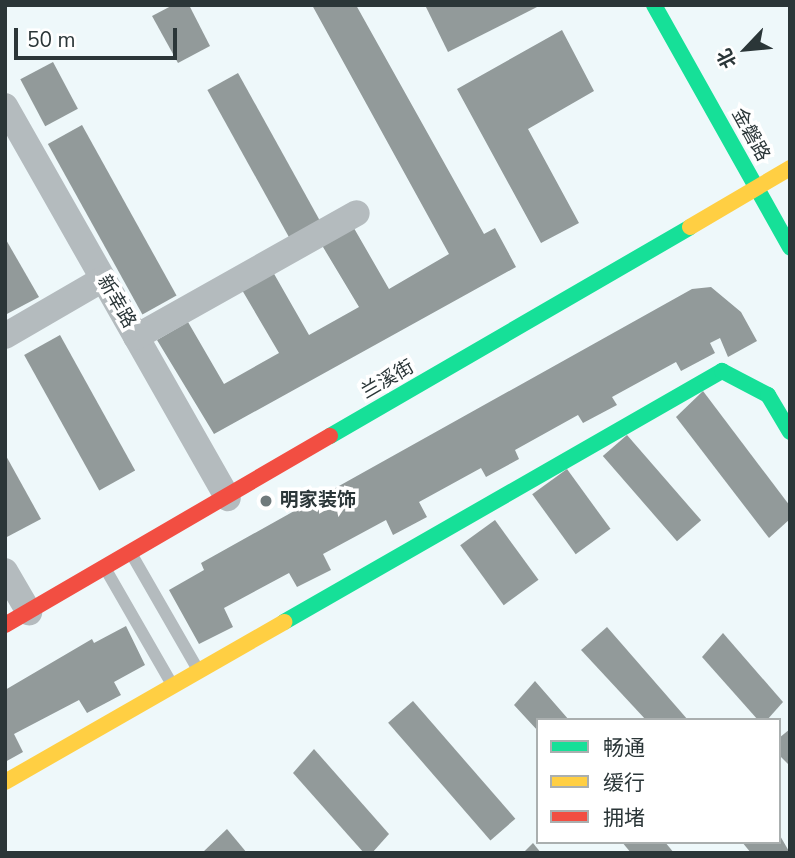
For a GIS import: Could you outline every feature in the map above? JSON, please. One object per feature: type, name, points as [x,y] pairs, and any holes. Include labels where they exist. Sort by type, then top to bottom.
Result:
[{"type":"street","name":"金磐路","points":[[654,5],[790,247]]},
{"type":"street","name":"新幸路","points":[[5,106],[228,498]]},
{"type":"street","name":"兰溪街","points":[[5,625],[228,498],[790,168]]},
{"type":"street","points":[[136,337],[357,213]]},
{"type":"street","points":[[5,337],[103,279]]},
{"type":"street","points":[[5,782],[722,371],[768,395],[790,432]]},
{"type":"street","points":[[5,571],[29,611]]},
{"type":"lane","points":[[131,554],[198,670]]},
{"type":"lane","points":[[105,568],[172,685]]},
{"type":"building","points":[[173,5],[189,5],[210,46],[178,63],[152,16]]},
{"type":"building","points":[[312,5],[356,5],[484,234],[495,228],[516,267],[214,434],[157,340],[188,322],[224,384],[279,353],[242,290],[273,272],[309,335],[359,307],[320,242],[351,223],[389,289],[449,254]]},
{"type":"building","points":[[425,5],[541,5],[448,52]]},
{"type":"building","points":[[562,30],[594,91],[528,129],[579,223],[541,243],[457,89]]},
{"type":"building","points":[[53,62],[78,109],[45,126],[20,79]]},
{"type":"building","points":[[238,73],[321,223],[290,240],[207,90]]},
{"type":"building","points":[[82,125],[177,296],[142,314],[48,144]]},
{"type":"building","points":[[5,238],[39,297],[5,315]]},
{"type":"building","points":[[711,287],[741,312],[757,341],[728,357],[720,338],[710,343],[715,353],[681,371],[676,362],[612,397],[617,405],[583,423],[578,415],[515,450],[519,459],[486,477],[481,468],[419,502],[427,517],[393,535],[386,520],[323,554],[331,570],[297,587],[289,573],[224,608],[233,627],[199,644],[169,590],[204,570],[201,563],[692,289]]},
{"type":"building","points":[[60,335],[135,471],[99,490],[24,355]]},
{"type":"building","points":[[703,391],[790,506],[790,519],[769,538],[676,417]]},
{"type":"building","points":[[627,435],[701,520],[677,541],[603,456]]},
{"type":"building","points":[[5,454],[41,519],[5,538]]},
{"type":"building","points":[[567,469],[610,529],[576,554],[532,494]]},
{"type":"building","points":[[495,520],[538,580],[504,605],[460,545]]},
{"type":"building","points":[[126,626],[145,665],[114,682],[121,695],[87,713],[79,700],[14,734],[23,752],[5,762],[5,690],[92,639],[94,643]]},
{"type":"building","points":[[607,627],[686,718],[644,718],[581,650]]},
{"type":"building","points":[[723,633],[783,702],[769,718],[756,718],[702,657]]},
{"type":"building","points":[[535,681],[567,718],[536,718],[536,729],[514,705]]},
{"type":"building","points":[[413,701],[515,819],[490,840],[388,723]]},
{"type":"building","points":[[790,729],[790,766],[781,757],[781,736]]},
{"type":"building","points":[[314,749],[389,834],[372,853],[364,853],[293,773]]},
{"type":"building","points":[[227,829],[247,853],[202,853]]},
{"type":"building","points":[[781,837],[790,853],[751,853],[744,844],[781,844]]},
{"type":"building","points":[[533,843],[541,853],[523,853]]},
{"type":"building","points":[[624,844],[667,844],[674,853],[631,853]]},
{"type":"traffic: fast","points":[[654,5],[790,247]]},
{"type":"traffic: fast","points":[[330,436],[690,227]]},
{"type":"traffic: fast","points":[[284,622],[722,371],[768,395],[790,432]]},
{"type":"traffic: slow","points":[[690,227],[790,168]]},
{"type":"traffic: slow","points":[[5,782],[284,622]]},
{"type":"traffic: jam","points":[[5,625],[330,436]]},
{"type":"place","name":"明家装饰","points":[[266,501]]}]
